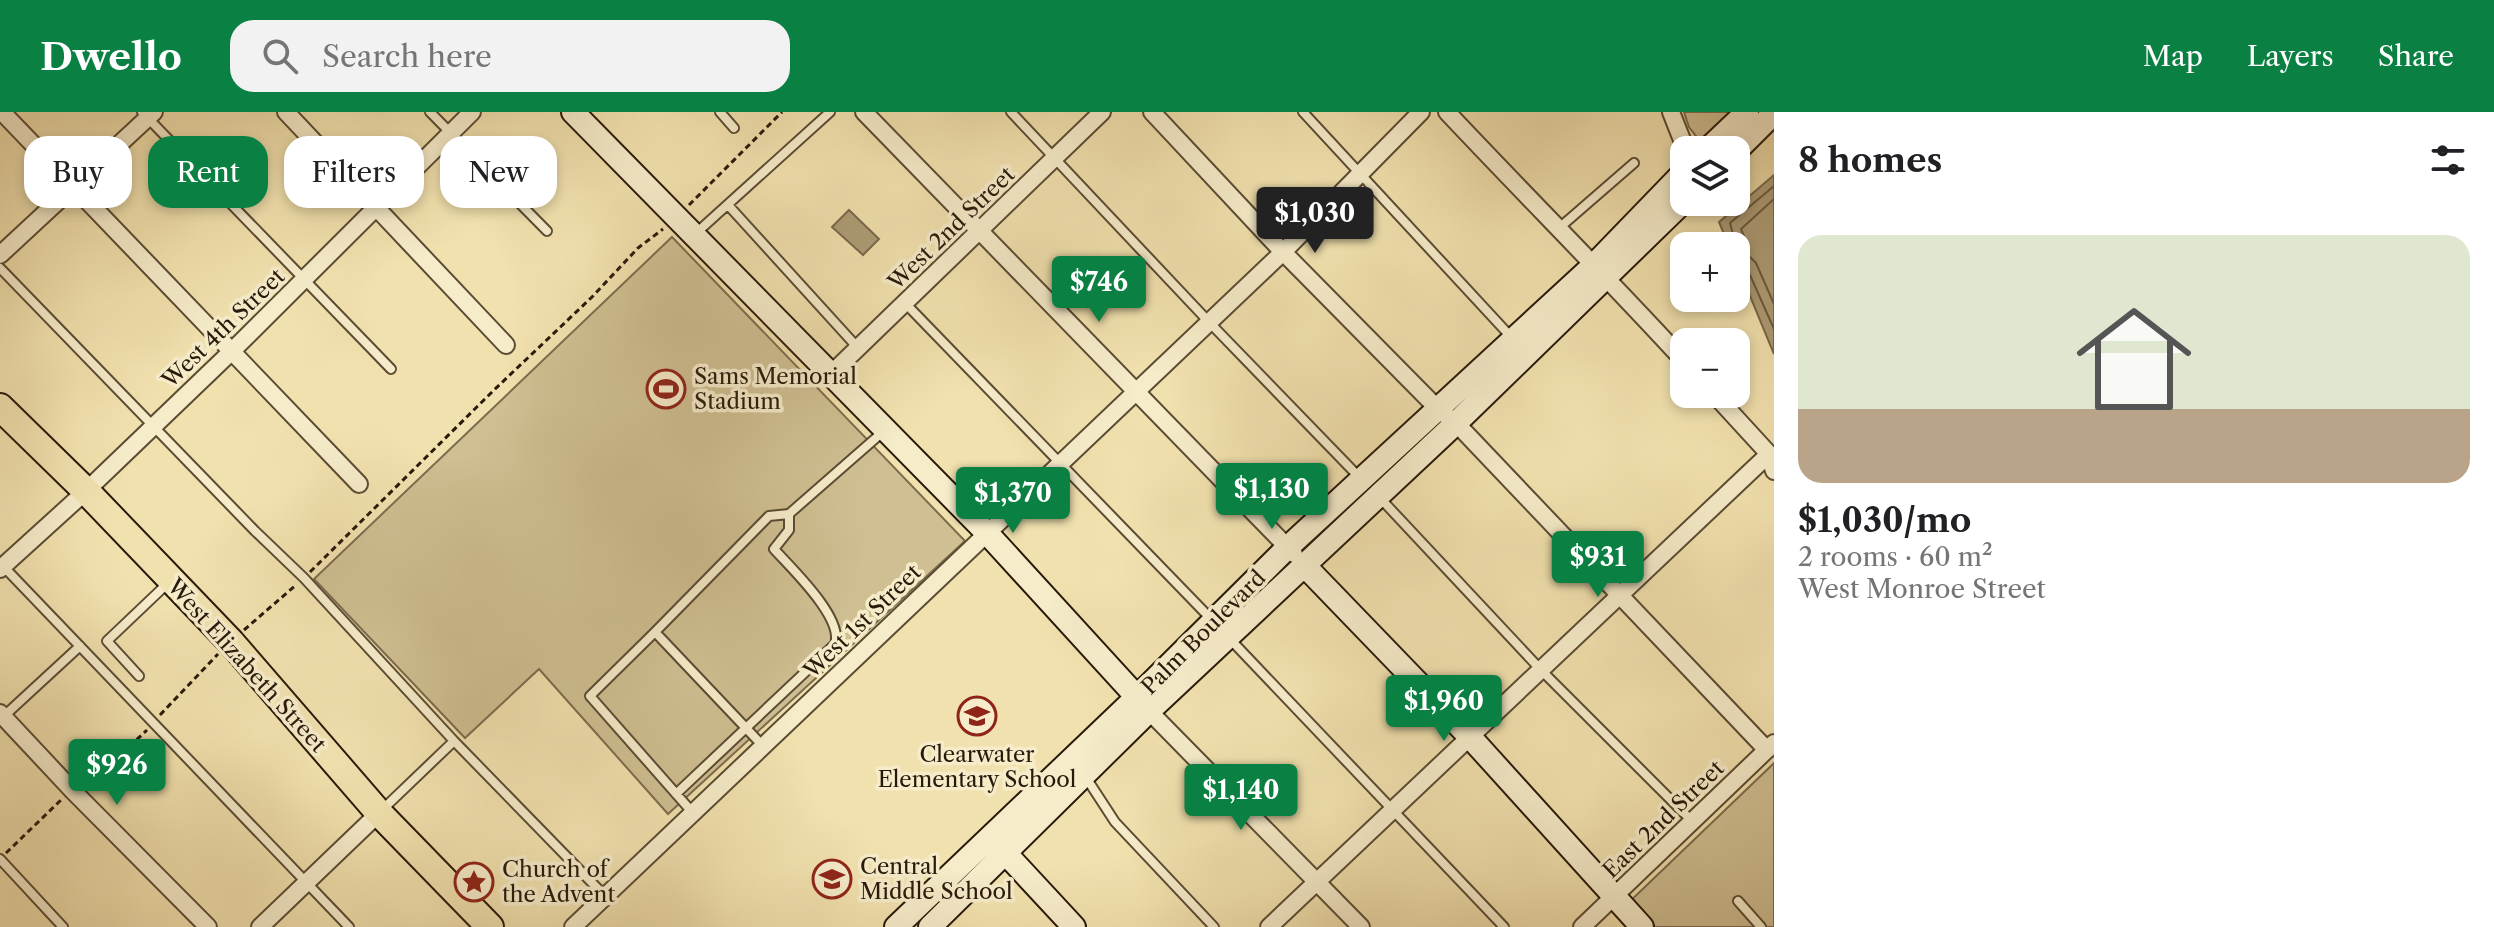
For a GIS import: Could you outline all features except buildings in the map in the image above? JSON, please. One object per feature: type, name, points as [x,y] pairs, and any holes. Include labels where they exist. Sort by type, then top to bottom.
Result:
[{"type":"main road","points":[[573,112],[987,533],[1144,704]]},
{"type":"main road","points":[[1722,136],[1747,112]]},
{"type":"main road","points":[[1750,137],[1774,113]]},
{"type":"main road","name":"Palm Boulevard","points":[[930,927],[997,845],[1295,556],[1447,417],[1600,270],[1670,188]]},
{"type":"main road","name":"Palm Boulevard","points":[[1447,417],[1514,340],[1670,212]]},
{"type":"main road","name":"West Elizabeth Street","points":[[0,407],[86,491],[231,642],[379,813],[490,927]]},
{"type":"main road","points":[[1295,556],[1470,737],[1642,927]]},
{"type":"main road","name":"Palm Boulevard","points":[[896,927],[1084,775],[1144,704]]},
{"type":"main road","points":[[997,845],[1074,927]]},
{"type":"main road","points":[[913,911],[930,927]]},
{"type":"street","points":[[2,112],[26,136]]},
{"type":"street","points":[[286,112],[309,136]]},
{"type":"street","name":"West 4th Street","points":[[424,159],[472,112]]},
{"type":"street","points":[[864,112],[1295,556]]},
{"type":"street","name":"West 2nd Street","points":[[831,374],[1102,112]]},
{"type":"street","points":[[1152,112],[1283,252],[1770,746]]},
{"type":"street","name":"West 1st Street","points":[[573,927],[1283,252],[1421,112]]},
{"type":"street","points":[[1447,112],[1670,346]]},
{"type":"street","points":[[1671,112],[1680,136]]},
{"type":"street","points":[[126,136],[148,114]]},
{"type":"street","points":[[0,255],[51,208]]},
{"type":"street","points":[[96,208],[359,484]]},
{"type":"street","name":"West 4th Street","points":[[1,566],[155,426],[376,208]]},
{"type":"street","points":[[378,208],[506,345]]},
{"type":"street","points":[[1727,408],[1769,454],[1774,471]]},
{"type":"street","points":[[1269,927],[1769,454]]},
{"type":"street","points":[[1144,704],[1361,927]]},
{"type":"street","points":[[2,715],[208,927]]},
{"type":"street","name":"East 2nd Street","points":[[1582,927],[1770,746]]},
{"type":"street","points":[[260,927],[379,813]]},
{"type":"lane","points":[[430,112],[547,231]]},
{"type":"lane","points":[[720,112],[734,128]]},
{"type":"lane","points":[[693,236],[830,112]]},
{"type":"lane","points":[[1011,112],[1541,670],[1692,821]]},
{"type":"lane","points":[[1303,112],[1514,340]]},
{"type":"lane","points":[[148,114],[391,369]]},
{"type":"lane","points":[[1558,230],[1634,163]]},
{"type":"lane","points":[[728,205],[858,348]]},
{"type":"lane","points":[[0,268],[304,578],[454,741],[605,896]]},
{"type":"lane","points":[[905,303],[1504,927]]},
{"type":"lane","points":[[693,813],[590,696],[769,516],[789,514],[885,430]]},
{"type":"lane","points":[[676,794],[835,644],[836,627],[828,613],[774,549],[789,530],[789,514]]},
{"type":"lane","points":[[1,566],[349,927]]},
{"type":"lane","points":[[139,676],[107,641],[171,580]]},
{"type":"lane","points":[[655,632],[763,746]]},
{"type":"lane","points":[[2,715],[80,646]]},
{"type":"lane","points":[[379,813],[454,741]]},
{"type":"lane","points":[[1084,775],[1115,822],[1214,927]]},
{"type":"lane","points":[[0,859],[63,927]]},
{"type":"lane","points":[[1738,901],[1761,927]]},
{"type":"path","points":[[0,859],[95,769],[123,754],[184,693],[194,677],[304,578],[612,278],[638,248],[701,197],[727,166],[782,112]]},
{"type":"shaded area","points":[[1684,112],[1740,112],[1716,136],[1696,136]]},
{"type":"shaded area","name":"Sams Memorial Stadium","points":[[672,237],[965,541],[668,814],[539,669],[465,738],[314,579]]},
{"type":"shaded area","points":[[1774,763],[1774,927],[1645,927],[1625,906]]},
{"type":"water","points":[[1774,175],[1774,354],[1750,296],[1750,232],[1723,232],[1719,222],[1726,216],[1750,216],[1750,196]]},
{"type":"water","points":[[849,210],[879,239],[863,255],[832,227]]},
{"type":"place","name":"Sams Memorial Stadium","points":[[666,389]]},
{"type":"place","name":"Clearwater Elementary School","points":[[977,716]]},
{"type":"place","name":"Central Middle School","points":[[832,879]]},
{"type":"place","name":"Church of the Advent","points":[[474,882]]}]
